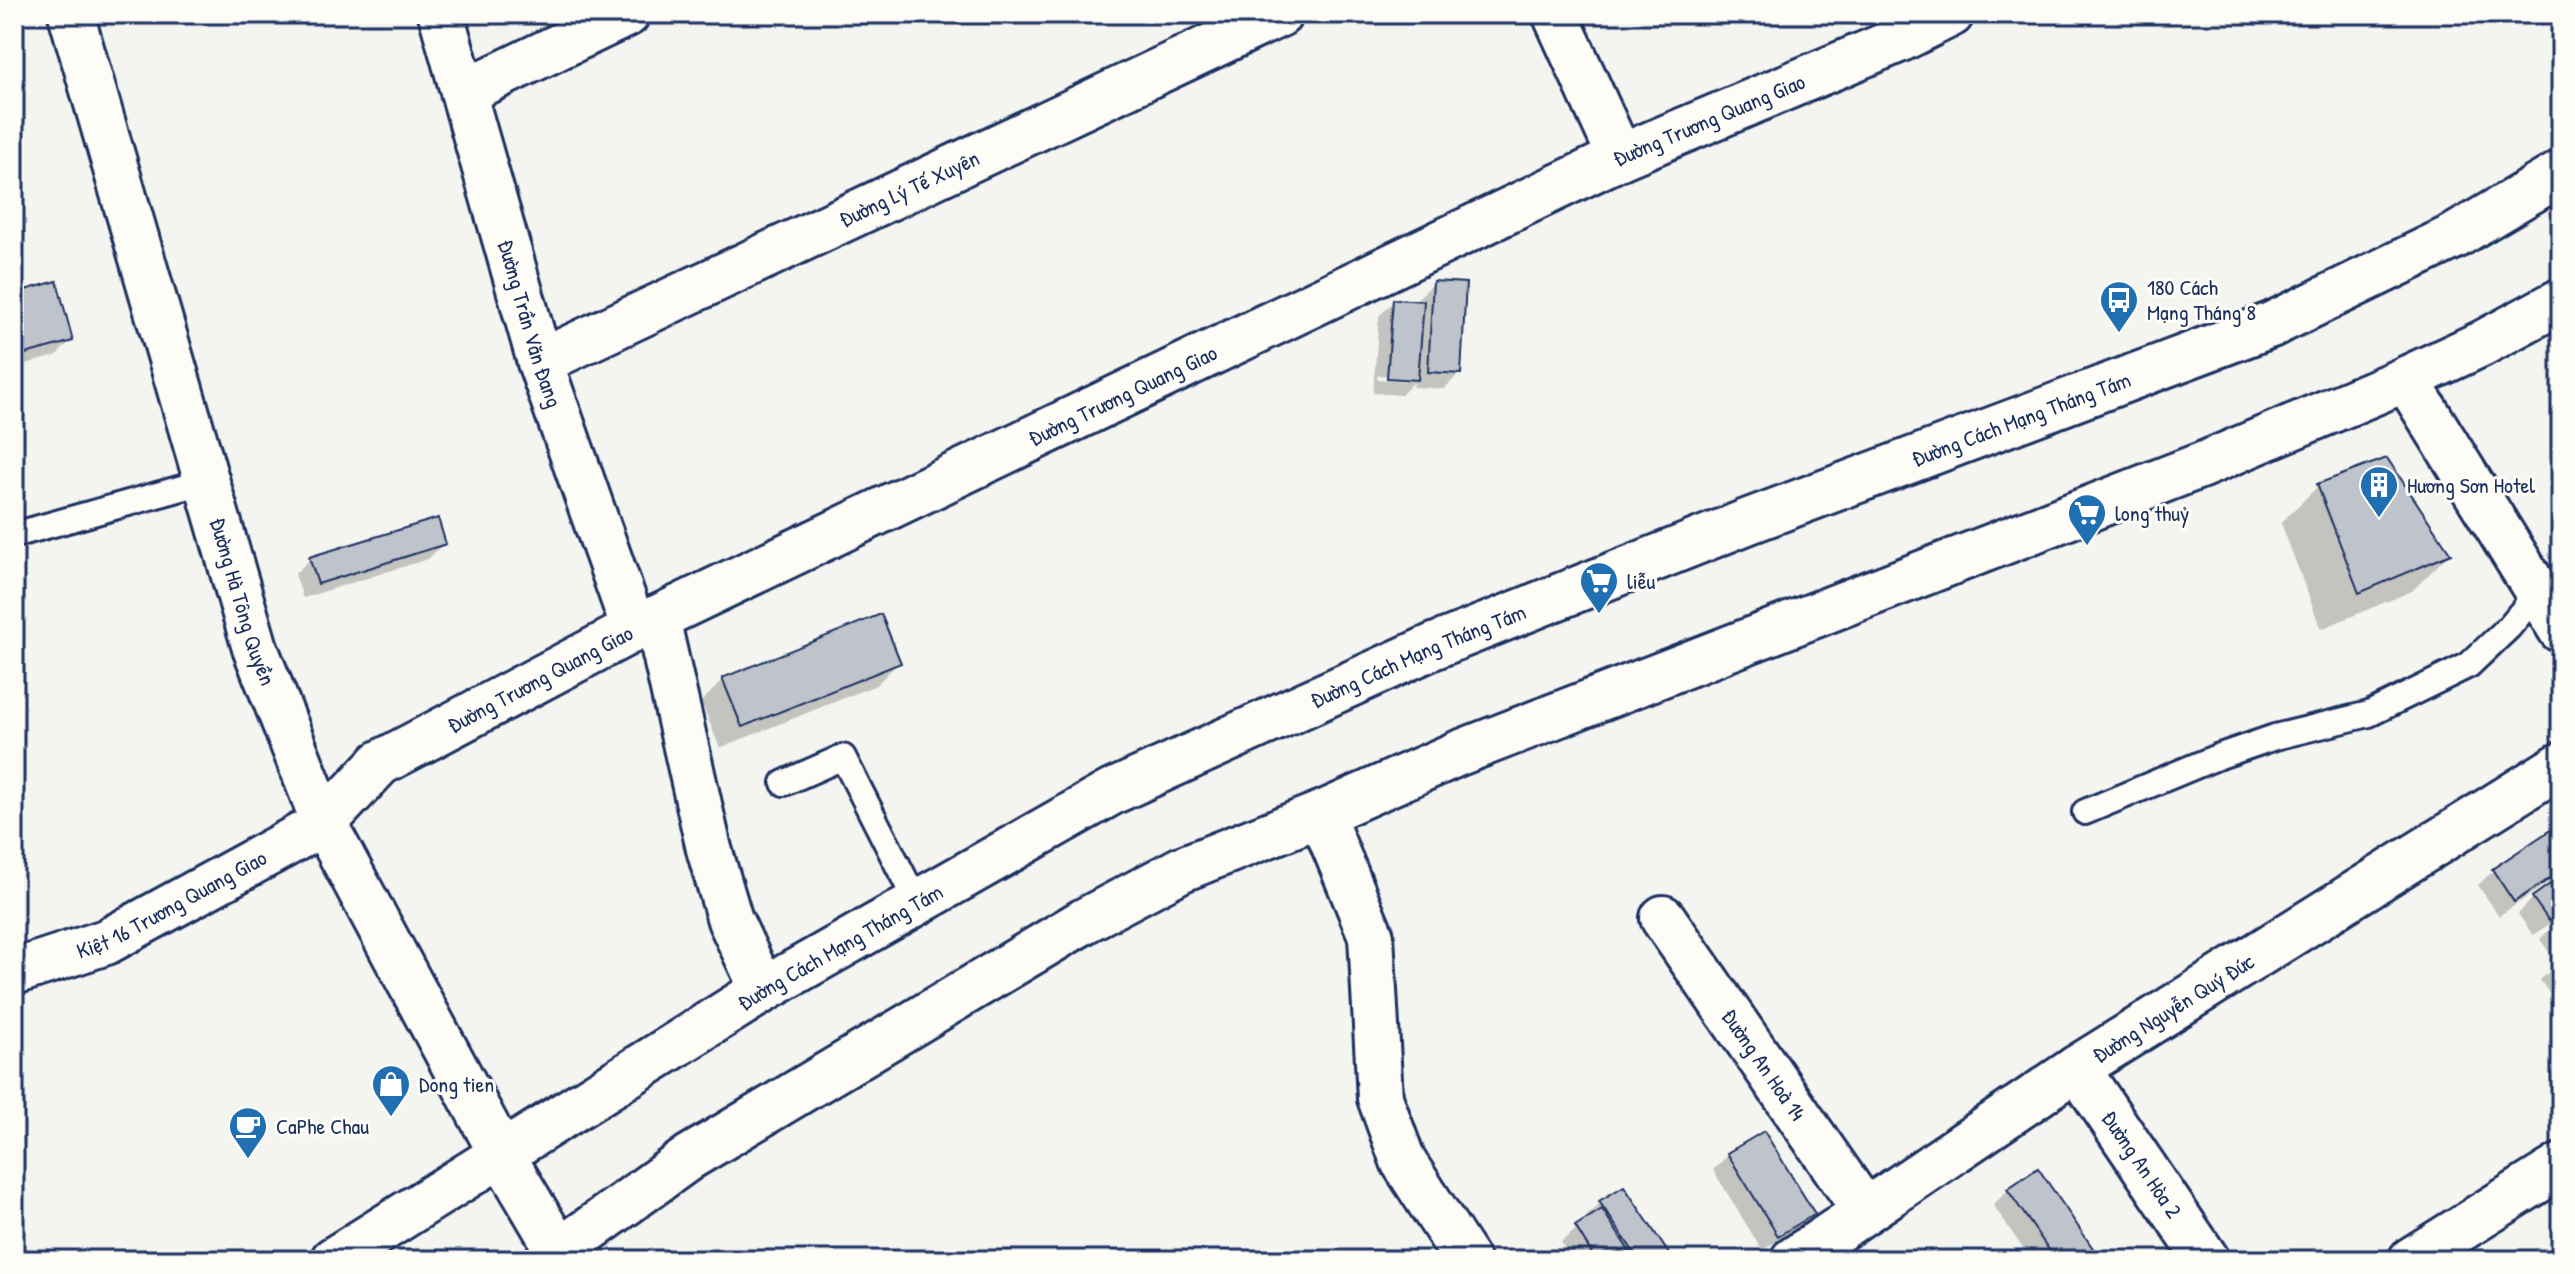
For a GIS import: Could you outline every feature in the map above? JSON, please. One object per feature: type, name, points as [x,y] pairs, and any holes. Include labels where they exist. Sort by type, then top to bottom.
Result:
[{"type":"main road","name":"Đường Hà Tông Quyền","points":[[71,14],[255,648],[324,823],[557,1257]]},
{"type":"main road","name":"Đường Trần Văn Đang","points":[[441,14],[540,362],[646,623],[730,920],[763,990]]},
{"type":"main road","points":[[464,92],[627,14]]},
{"type":"main road","name":"Đường Lý Tế Xuyên","points":[[540,362],[1280,14]]},
{"type":"main road","points":[[1555,14],[1620,157]]},
{"type":"main road","name":"Đường Trương Quang Giao","points":[[324,823],[380,763],[646,623],[1895,26],[1951,14]]},
{"type":"main road","name":"Đường Cách Mạng Tháng Tám","points":[[333,1260],[763,990],[1112,792],[1432,647],[1749,521],[2271,325],[2455,236],[2561,173]]},
{"type":"main road","points":[[557,1257],[690,1157],[1084,921],[1182,869],[1321,814],[1459,753],[2202,465],[2406,379],[2481,344],[2561,301]]},
{"type":"main road","points":[[2406,379],[2561,630]]},
{"type":"main road","name":"Đường Nguyễn Quý Đức","points":[[1814,1254],[1865,1211],[2077,1068],[2561,765]]},
{"type":"main road","points":[[1321,814],[1371,936],[1380,1098],[1403,1161],[1467,1260]]},
{"type":"main road","name":"Kiệt 16 Trương Quang Giao","points":[[14,972],[106,942],[324,823]]},
{"type":"main road","name":"Đường An Hoà 14","points":[[1663,918],[1865,1211]]},
{"type":"main road","name":"Đường An Hòa 2","points":[[2077,1068],[2207,1260]]},
{"type":"main road","points":[[2411,1260],[2561,1166]]},
{"type":"lane","points":[[14,535],[207,481]]},
{"type":"lane","points":[[2085,812],[2217,757],[2275,737],[2369,714],[2469,665],[2509,627],[2538,592]]},
{"type":"lane","points":[[784,783],[843,757],[917,903]]},
{"type":"building","points":[[57,281],[73,341],[14,357],[14,293]]},
{"type":"building","points":[[1433,281],[1466,283],[1461,374],[1428,372]]},
{"type":"building","points":[[1393,299],[1424,301],[1418,380],[1387,378]]},
{"type":"building","name":"Hương Sơn Hotel","points":[[2387,458],[2451,554],[2359,593],[2317,484]]},
{"type":"building","points":[[438,518],[446,544],[318,584],[309,557]]},
{"type":"building","points":[[881,614],[901,663],[742,727],[722,678]]},
{"type":"building","points":[[2561,823],[2561,871],[2514,902],[2492,869]]},
{"type":"building","points":[[2561,876],[2561,913],[2549,921],[2532,897]]},
{"type":"building","points":[[2561,917],[2561,934],[2553,923]]},
{"type":"building","points":[[1764,1131],[1815,1214],[1778,1236],[1727,1153]]},
{"type":"building","points":[[2038,1168],[2101,1260],[2056,1260],[2007,1189]]},
{"type":"building","points":[[1624,1186],[1673,1260],[1639,1260],[1599,1201]]},
{"type":"building","points":[[1602,1209],[1635,1260],[1596,1260],[1575,1226]]},
{"type":"place","name":"180 Cách Mạng Tháng 8","points":[[2119,334]]},
{"type":"place","name":"Hương Sơn Hotel","points":[[2379,519]]},
{"type":"place","name":"long thuỷ","points":[[2087,547]]},
{"type":"place","name":"liễu","points":[[1599,615]]},
{"type":"place","name":"Dong tien","points":[[391,1118]]},
{"type":"place","name":"CaPhe Chau","points":[[248,1160]]}]
